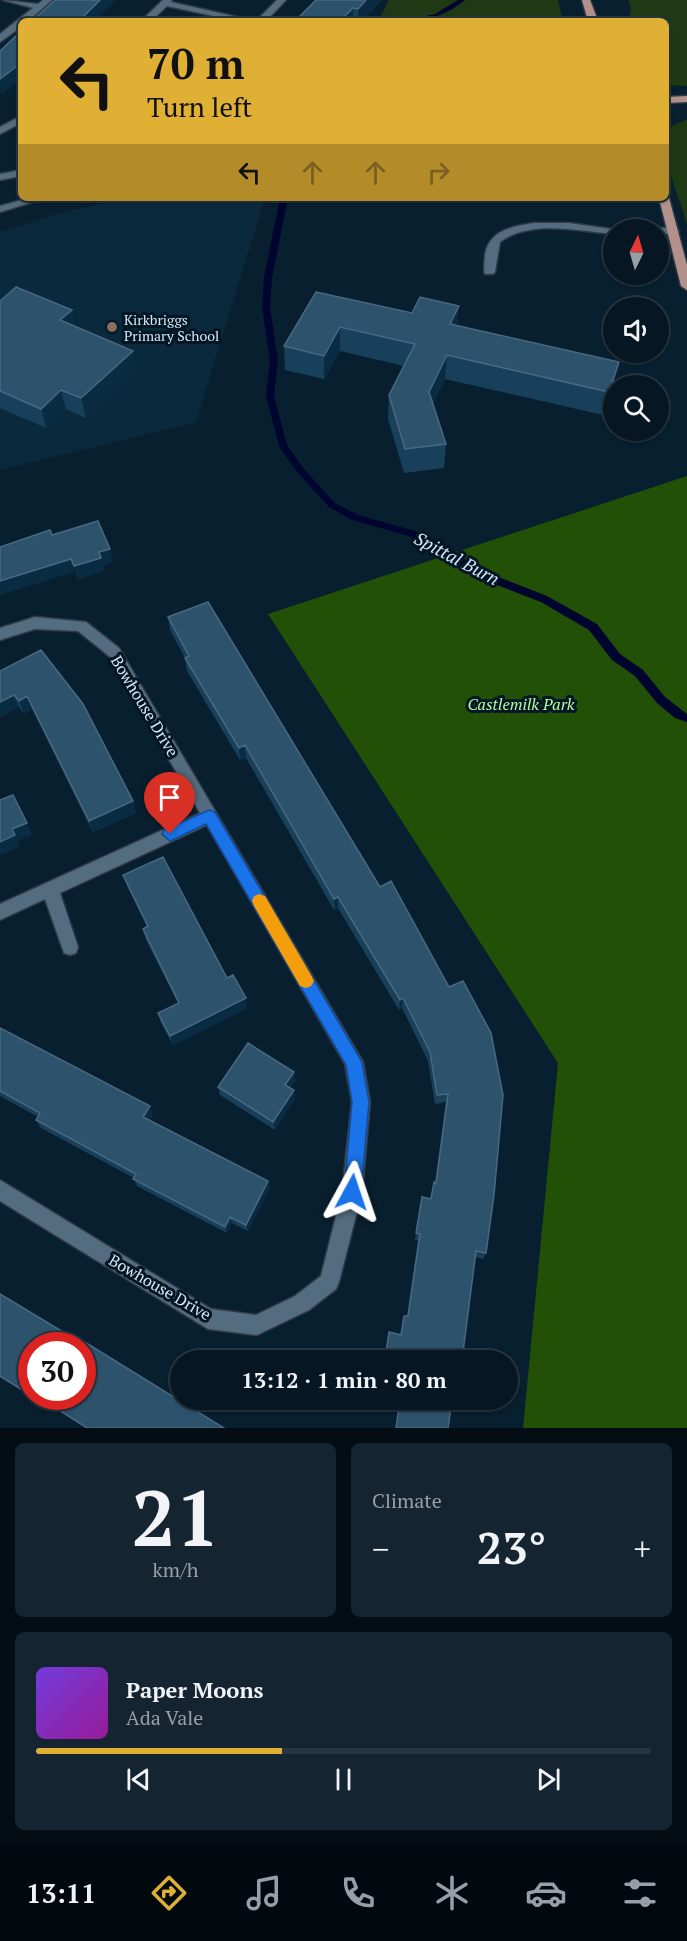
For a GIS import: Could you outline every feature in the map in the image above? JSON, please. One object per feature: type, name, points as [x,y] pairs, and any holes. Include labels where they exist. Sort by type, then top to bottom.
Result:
[{"type":"main road","points":[[586,0],[592,18]]},
{"type":"main road","points":[[669,100],[687,99]]},
{"type":"main road","points":[[665,201],[687,286]]},
{"type":"street","points":[[7,0],[40,8]]},
{"type":"street","points":[[27,18],[48,0]]},
{"type":"street","points":[[264,18],[282,0]]},
{"type":"street","points":[[149,18],[167,2],[237,18]]},
{"type":"street","points":[[0,39],[18,25]]},
{"type":"street","points":[[0,131],[18,120]]},
{"type":"street","points":[[0,177],[18,174]]},
{"type":"street","points":[[0,209],[30,201]]},
{"type":"street","points":[[489,272],[494,242],[502,234],[537,226],[603,230]]},
{"type":"street","points":[[669,231],[674,231]]},
{"type":"street","name":"Bowhouse Drive","points":[[0,634],[35,623],[81,626],[114,652],[354,1062],[361,1102],[352,1192],[329,1282],[302,1303],[257,1325],[208,1319],[0,1190]]},
{"type":"street","points":[[0,912],[209,816]]},
{"type":"street","points":[[50,889],[70,947]]},
{"type":"shaded area","name":"Kirkbriggs Primary School","points":[[114,201],[264,201],[196,422],[0,470],[0,232],[60,213]]},
{"type":"green space","points":[[389,0],[558,0],[562,18],[380,18]]},
{"type":"green space","points":[[628,0],[687,0],[687,86],[669,85],[669,18],[629,18],[631,8]]},
{"type":"green space","points":[[687,119],[687,225],[669,166],[669,128]]},
{"type":"green space","name":"Castlemilk Park","points":[[687,476],[687,1428],[523,1428],[558,1063],[268,614]]},
{"type":"building","points":[[55,0],[100,0],[82,18],[35,18]]},
{"type":"building","points":[[316,0],[366,0],[358,9],[353,8],[343,18],[298,18]]},
{"type":"building","points":[[18,34],[18,65],[0,79],[0,51]]},
{"type":"building","points":[[16,287],[72,310],[60,320],[133,351],[81,398],[61,390],[41,409],[0,391],[0,301]]},
{"type":"building","points":[[316,292],[412,313],[420,297],[459,306],[450,324],[603,358],[603,363],[619,363],[615,375],[603,375],[603,391],[447,355],[429,392],[446,444],[405,449],[389,395],[415,344],[340,327],[324,356],[284,346]]},
{"type":"building","points":[[98,521],[110,549],[99,552],[101,558],[74,566],[71,559],[0,581],[0,547],[50,530],[52,535]]},
{"type":"building","points":[[208,602],[380,887],[391,881],[449,987],[463,981],[491,1033],[503,1095],[486,1253],[476,1251],[463,1350],[386,1350],[389,1332],[401,1335],[404,1316],[408,1316],[420,1234],[416,1233],[422,1197],[431,1199],[434,1182],[436,1183],[448,1094],[437,1095],[430,1052],[403,998],[400,1000],[338,897],[334,899],[245,745],[239,748],[185,658],[189,656],[168,617]]},
{"type":"building","points":[[41,650],[83,704],[133,801],[89,821],[27,696],[19,701],[14,695],[0,702],[0,671]]},
{"type":"building","points":[[13,795],[27,823],[12,829],[15,835],[0,842],[0,800]]},
{"type":"building","points":[[163,857],[227,978],[233,975],[246,998],[170,1036],[158,1013],[179,1003],[143,929],[148,926],[123,875]]},
{"type":"building","points":[[0,1028],[150,1106],[143,1117],[268,1181],[246,1225],[230,1217],[225,1227],[133,1179],[136,1174],[36,1120],[40,1113],[0,1091]]},
{"type":"building","points":[[248,1043],[294,1072],[285,1085],[294,1090],[273,1122],[218,1087]]},
{"type":"building","points":[[0,1294],[63,1332],[18,1332],[18,1387],[0,1376]]},
{"type":"building","points":[[96,1349],[170,1395],[170,1410],[195,1410],[224,1428],[87,1428],[59,1410],[96,1410]]},
{"type":"building","points":[[399,1410],[451,1410],[448,1428],[396,1428]]},
{"type":"waterway","name":"Spittal Burn","points":[[424,18],[437,15],[462,0]]},
{"type":"waterway","name":"Spittal Burn","points":[[283,201],[268,278],[266,307],[274,361],[270,396],[283,446],[300,470],[332,505],[355,518],[412,533],[490,578],[544,599],[593,627],[616,657],[639,673],[661,700],[679,715],[687,718]]},
{"type":"slow traffic","points":[[259,901],[306,981]]},
{"type":"place","name":"Kirkbriggs Primary School","points":[[112,327]]},
{"type":"route","points":[[170,834],[209,816],[354,1062],[361,1102],[352,1192]]}]
